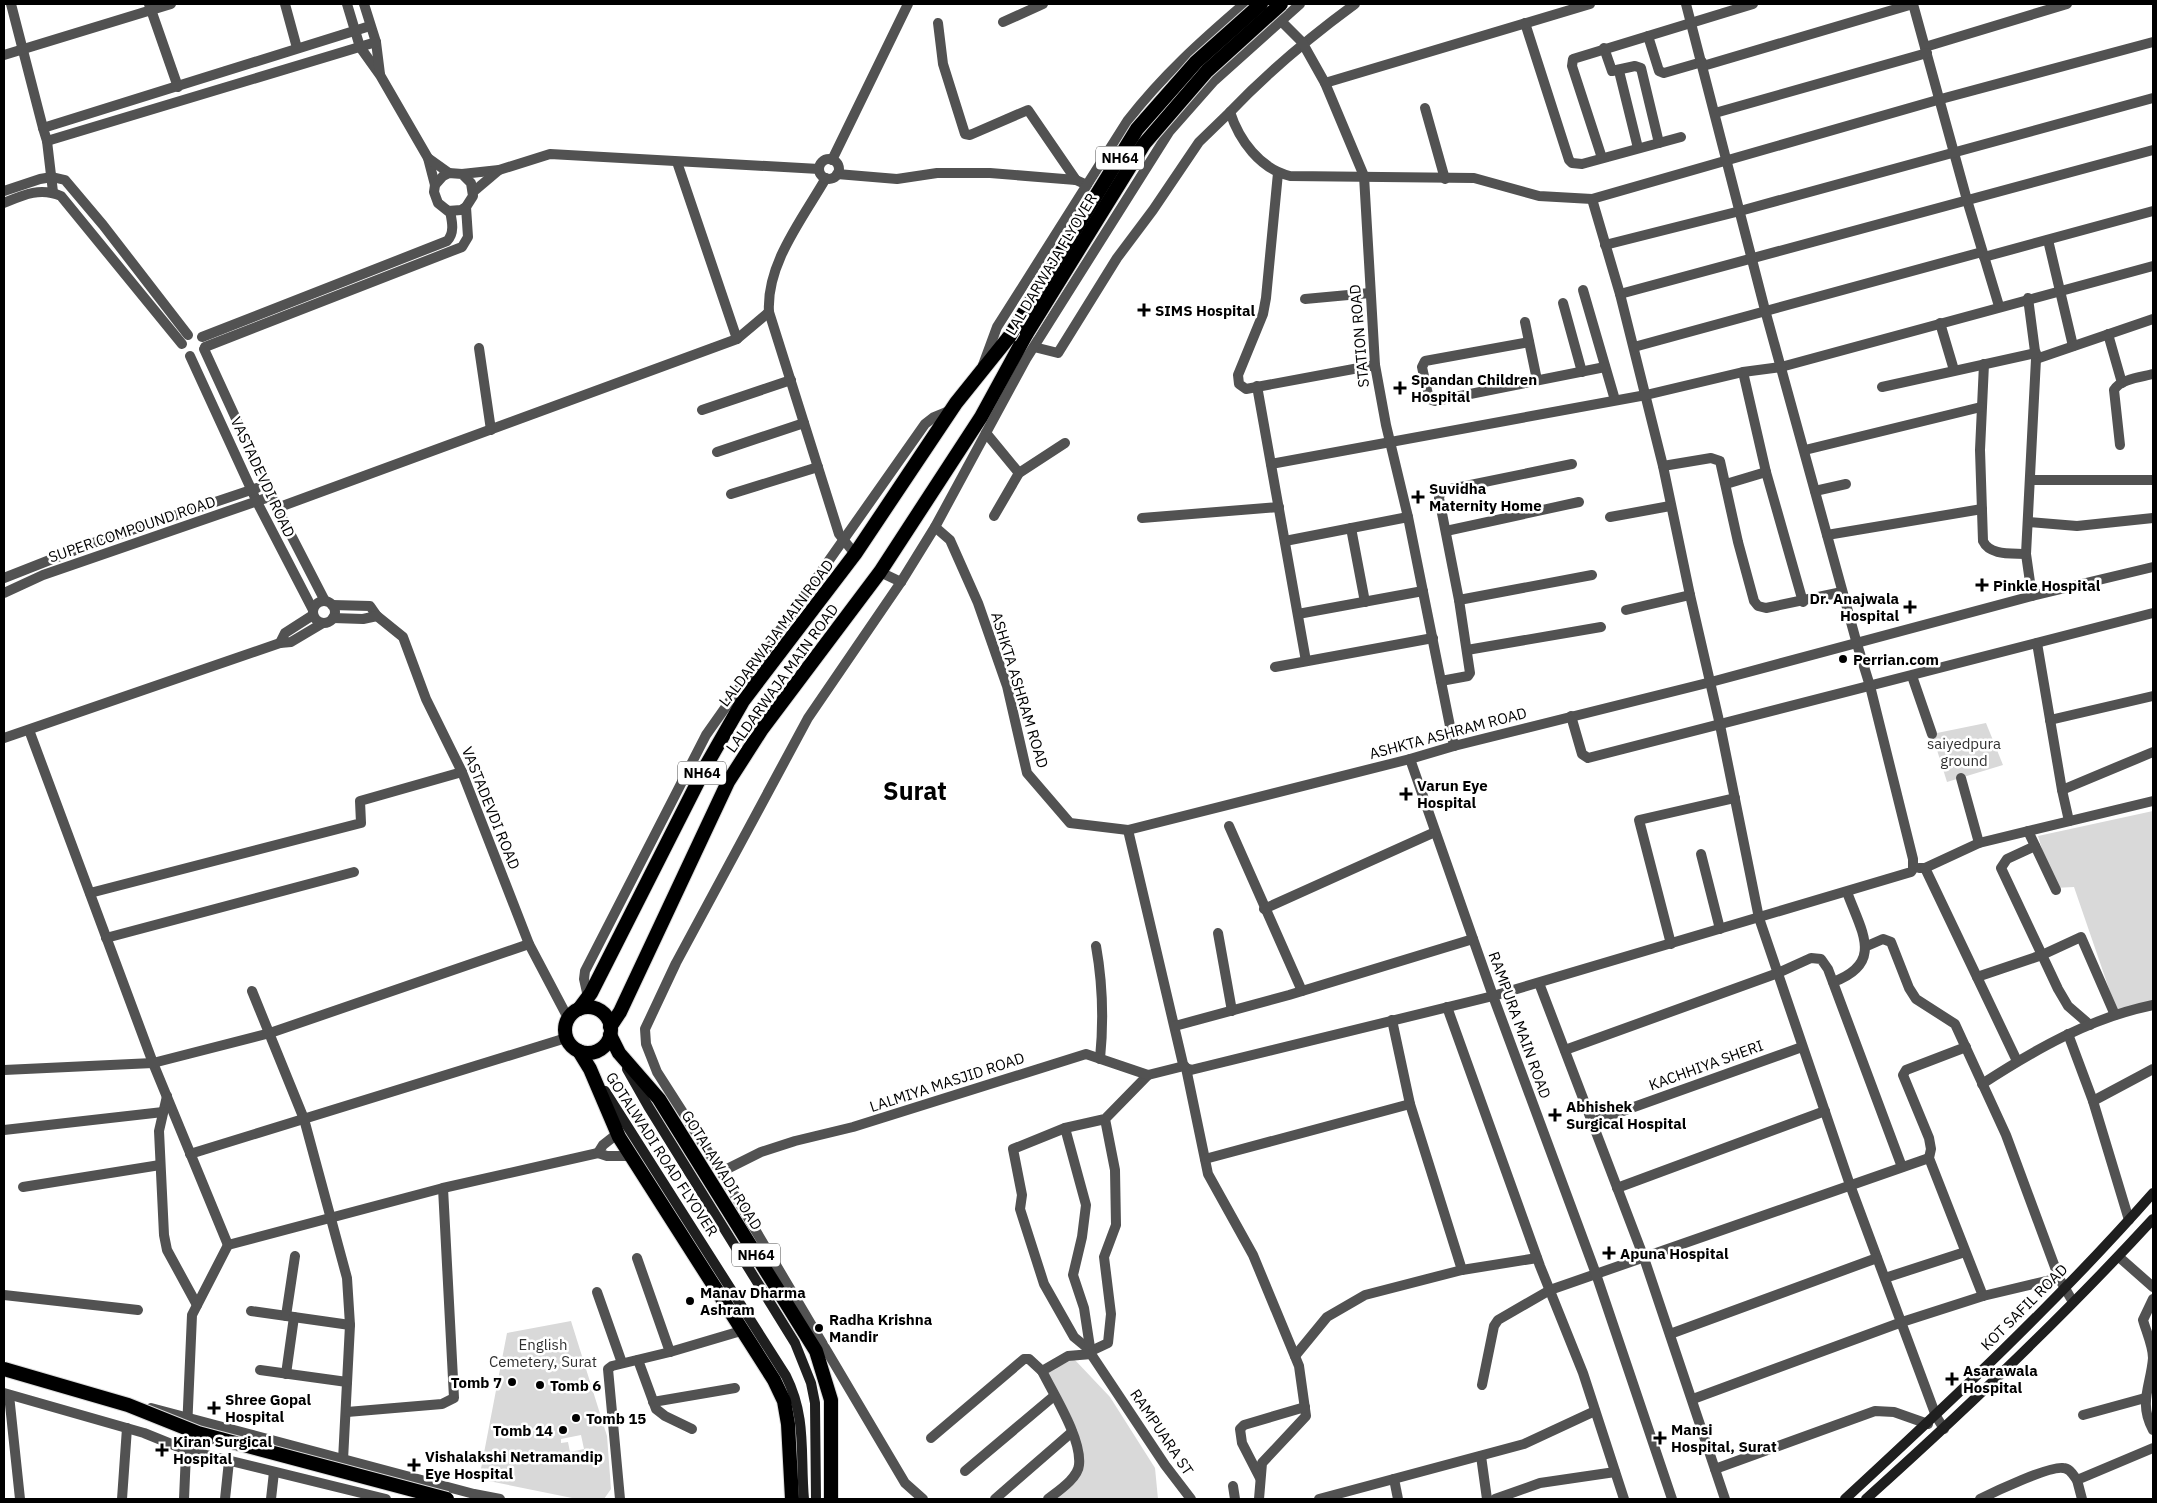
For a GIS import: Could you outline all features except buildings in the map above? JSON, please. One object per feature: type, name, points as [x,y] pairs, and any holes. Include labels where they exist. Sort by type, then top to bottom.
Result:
[{"type":"highway","name":"LAL DARWAJA FLYOVER","points":[[981,370],[1008,337],[1137,129],[1196,62],[1261,4]]},
{"type":"highway","name":"LAL DARWAJA FLYOVER","points":[[986,424],[1027,333],[1144,144],[1207,71],[1280,4]]},
{"type":"highway","name":"LALDARWAJA MAIN ROAD","points":[[574,1013],[588,997],[707,764],[743,701],[855,554],[951,410],[981,370]]},
{"type":"highway","name":"LALDARWAJA MAIN ROAD","points":[[610,1031],[728,782],[762,729],[880,572],[986,424]]},
{"type":"highway","name":"NH64","points":[[574,1013],[586,1007],[599,1010],[605,1015],[610,1031],[602,1049],[587,1053],[579,1051]]},
{"type":"highway","points":[[574,1013],[566,1024],[566,1038],[579,1051],[590,1069],[617,1134],[774,1380],[784,1401],[788,1424],[791,1499]]},
{"type":"highway","name":"GOTALAWADI ROAD","points":[[610,1031],[619,1053],[659,1099],[816,1351],[831,1400],[831,1499]]},
{"type":"highway","points":[[4,1369],[128,1405],[198,1434],[447,1499]]},
{"type":"highway","points":[[4,1379],[126,1414],[196,1441],[411,1499]]},
{"type":"main road","name":"GOTALWADI ROAD FLYOVER","points":[[619,1053],[648,1106],[795,1343],[805,1365],[815,1403],[816,1499]]},
{"type":"main road","name":"GOTALWADI ROAD FLYOVER","points":[[590,1069],[786,1376],[795,1394],[802,1434],[804,1499]]},
{"type":"main road","name":"KOT SAFIL ROAD","points":[[1844,1499],[1928,1424],[2065,1288],[2153,1193]]},
{"type":"main road","name":"KOT SAFIL ROAD","points":[[1866,1499],[1944,1429],[2118,1257],[2153,1219]]},
{"type":"street","points":[[12,4],[47,141],[53,192]]},
{"type":"street","points":[[4,55],[150,7],[171,4]]},
{"type":"street","points":[[284,4],[297,48]]},
{"type":"street","points":[[347,4],[360,47],[380,75],[428,158],[435,185],[435,198],[438,204],[450,211],[461,210],[466,207]]},
{"type":"street","points":[[364,4],[376,42],[380,75]]},
{"type":"street","points":[[832,160],[908,4]]},
{"type":"street","points":[[1002,22],[1043,4]]},
{"type":"street","points":[[981,370],[997,327],[1128,120],[1161,79],[1186,54],[1244,4]]},
{"type":"street","name":"STATION ROAD","points":[[1266,4],[1302,42],[1325,83],[1364,176],[1374,366],[1408,517],[1454,746]]},
{"type":"street","points":[[923,1499],[905,1483],[721,1172],[657,1072],[646,1044],[645,1029],[676,963],[808,718],[902,582],[935,527],[986,424],[1174,126],[1214,81],[1300,4]]},
{"type":"street","points":[[1034,348],[1058,353],[1117,258],[1154,210],[1199,142],[1266,74],[1286,59],[1302,42],[1353,4]]},
{"type":"street","points":[[1325,83],[1590,4]]},
{"type":"street","points":[[1686,4],[1781,366],[1842,592],[1870,686],[1913,859],[1913,869]]},
{"type":"street","points":[[1602,158],[1572,62],[1576,57],[1753,4]]},
{"type":"street","points":[[1648,36],[1659,71],[1664,72],[1702,64],[1913,4],[1941,99],[1967,200],[1999,306]]},
{"type":"street","points":[[1715,113],[1926,50],[2066,4]]},
{"type":"street","points":[[150,7],[178,87]]},
{"type":"street","points":[[1525,23],[1569,160],[1572,163],[1582,164],[1681,137]]},
{"type":"street","points":[[938,24],[943,64],[964,134],[970,135],[1028,110],[1076,180]]},
{"type":"street","points":[[44,128],[370,26]]},
{"type":"street","points":[[47,141],[376,42]]},
{"type":"street","points":[[1230,112],[1234,126],[1256,157],[1278,173],[1290,176],[1474,178],[1539,196],[1592,199],[1941,99],[2153,42]]},
{"type":"street","points":[[1604,48],[1610,69],[1619,71],[1635,66],[1641,68],[1659,143]]},
{"type":"street","points":[[1619,71],[1638,148]]},
{"type":"street","points":[[1161,79],[1174,81],[1180,85],[1185,97],[1187,110]]},
{"type":"street","points":[[1606,245],[1740,211],[2153,98]]},
{"type":"street","points":[[1141,103],[1145,114],[1152,120],[1163,125],[1174,126]]},
{"type":"street","points":[[1425,108],[1446,179]]},
{"type":"street","points":[[1620,294],[2153,150]]},
{"type":"street","points":[[428,158],[449,173],[462,174],[499,170],[550,154],[822,174],[833,178],[837,174],[896,179],[938,173],[990,173],[1076,180],[1087,185]]},
{"type":"street","points":[[837,174],[837,164],[832,160],[823,161],[822,174],[774,273],[768,294],[769,312],[839,534],[855,554]]},
{"type":"street","points":[[677,162],[737,339]]},
{"type":"street","points":[[203,344],[462,247],[468,237],[466,207],[473,192],[499,170]]},
{"type":"street","points":[[435,185],[438,180],[449,173]]},
{"type":"street","points":[[1278,173],[1263,314],[1237,380],[1242,387],[1257,386],[1374,366]]},
{"type":"street","points":[[462,174],[471,183],[473,192]]},
{"type":"street","points":[[4,191],[40,179],[52,177],[64,180],[77,193],[185,340],[184,351],[190,356],[200,355],[203,344]]},
{"type":"street","points":[[4,203],[39,191],[53,192],[68,202],[185,340]]},
{"type":"street","points":[[1592,199],[1620,294],[1664,466],[1670,506],[1711,682],[1759,918],[1850,1185],[1936,1416],[1944,1429]]},
{"type":"street","points":[[203,344],[447,240],[451,236],[453,224],[450,211]]},
{"type":"street","points":[[1634,347],[1766,310],[2048,240],[2153,211]]},
{"type":"street","points":[[2048,240],[2073,346]]},
{"type":"street","points":[[1271,464],[1646,395],[1743,372],[1781,366],[2028,298],[2153,266]]},
{"type":"street","points":[[1583,290],[1615,400]]},
{"type":"street","points":[[1305,299],[1370,293]]},
{"type":"street","points":[[2028,298],[2036,356],[2026,554],[2032,596]]},
{"type":"street","points":[[1563,303],[1582,372]]},
{"type":"street","points":[[277,508],[737,339],[769,312]]},
{"type":"street","points":[[1882,387],[1954,370],[2036,356],[2073,346],[2153,319]]},
{"type":"street","points":[[1525,322],[1537,380]]},
{"type":"street","points":[[1940,323],[1954,370]]},
{"type":"street","points":[[185,340],[195,334],[203,344]]},
{"type":"street","points":[[2108,334],[2122,382]]},
{"type":"street","points":[[1529,342],[1425,361],[1422,366],[1428,396],[1434,401],[1605,367]]},
{"type":"street","name":"VASTADEVDI ROAD","points":[[203,344],[277,508],[328,603],[370,606],[377,616],[402,637],[426,699],[462,772],[529,944],[574,1013]]},
{"type":"street","points":[[479,348],[490,430]]},
{"type":"street","name":"VASTADEVDI ROAD","points":[[190,356],[257,502],[313,612]]},
{"type":"street","points":[[1984,364],[1981,407],[1983,542],[1986,548],[1992,551],[2026,554]]},
{"type":"street","points":[[1743,372],[1766,472],[1803,602]]},
{"type":"street","points":[[2120,444],[2114,390],[2122,382],[2153,374]]},
{"type":"street","points":[[702,410],[791,380]]},
{"type":"street","points":[[1257,386],[1306,661]]},
{"type":"street","points":[[1805,450],[1981,407]]},
{"type":"street","points":[[588,997],[585,971],[696,751],[925,424],[934,417],[951,410]]},
{"type":"street","points":[[717,452],[804,423]]},
{"type":"street","points":[[986,424],[1019,474]]},
{"type":"street","points":[[994,516],[1019,474],[1065,443]]},
{"type":"street","points":[[1664,466],[1716,458],[1720,460],[1738,542],[1754,601],[1758,606],[1766,608],[1803,602],[1842,592]]},
{"type":"street","points":[[1441,681],[1470,674],[1459,600],[1439,494],[1444,489],[1572,464]]},
{"type":"street","points":[[731,494],[818,466]]},
{"type":"street","points":[[1726,484],[1766,472]]},
{"type":"street","points":[[2031,480],[2153,480]]},
{"type":"street","name":"SUPER COMPOUND ROAD","points":[[4,578],[93,544],[267,484]]},
{"type":"street","points":[[1816,491],[1846,484]]},
{"type":"street","name":"SUPER COMPOUND ROAD","points":[[4,593],[43,575],[272,496]]},
{"type":"street","points":[[1446,531],[1579,502]]},
{"type":"street","points":[[1610,517],[1670,506]]},
{"type":"street","points":[[1142,518],[1278,507]]},
{"type":"street","points":[[1827,535],[1982,509]]},
{"type":"street","points":[[1285,542],[1408,517]]},
{"type":"street","points":[[2029,522],[2077,526],[2153,518]]},
{"type":"street","name":"ASHKTA ASHRAM ROAD","points":[[935,527],[950,540],[978,603],[1007,686],[1027,773],[1070,823],[1128,830],[1711,682],[2032,596],[2153,567]]},
{"type":"street","points":[[1351,528],[1365,602]]},
{"type":"street","points":[[880,572],[902,582]]},
{"type":"street","points":[[1459,600],[1592,575]]},
{"type":"street","points":[[1298,614],[1423,591]]},
{"type":"street","points":[[1626,610],[1690,595]]},
{"type":"street","points":[[4,738],[280,643],[291,642],[328,620],[334,611],[328,603],[318,602],[313,612],[285,632],[280,643]]},
{"type":"street","points":[[313,612],[317,620],[362,619],[377,616]]},
{"type":"street","points":[[1571,716],[1582,754],[1588,758],[2153,614]]},
{"type":"street","points":[[1467,650],[1601,627]]},
{"type":"street","points":[[1275,667],[1433,638]]},
{"type":"street","points":[[2037,643],[2069,822]]},
{"type":"street","points":[[1912,676],[1932,734]]},
{"type":"street","points":[[2050,720],[2153,696]]},
{"type":"street","points":[[29,730],[153,1062],[228,1245]]},
{"type":"street","points":[[2062,790],[2153,752]]},
{"type":"street","name":"RAMPURA MAIN ROAD","points":[[1410,759],[1493,996],[1596,1274],[1672,1499]]},
{"type":"street","points":[[90,894],[361,823],[360,801],[462,772]]},
{"type":"street","points":[[1961,778],[1979,843]]},
{"type":"street","points":[[1671,944],[1639,820],[1735,798]]},
{"type":"street","points":[[1091,1352],[1074,1337],[1044,1284],[1020,1209],[1022,1195],[1013,1149],[1064,1128],[1105,1119],[1148,1075],[1185,1067],[1191,1070],[1493,996],[1905,875],[1913,869],[1925,868],[1979,843],[2153,801]]},
{"type":"street","points":[[1229,826],[1302,991]]},
{"type":"street","points":[[1128,830],[1185,1067],[1208,1174],[1253,1255],[1299,1366],[1306,1416],[1262,1463],[1259,1499]]},
{"type":"street","points":[[2028,831],[2056,890]]},
{"type":"street","points":[[1264,908],[1436,832]]},
{"type":"street","points":[[2035,846],[2008,859],[2001,868],[2068,1006],[2090,1025]]},
{"type":"street","points":[[1700,854],[1720,930]]},
{"type":"street","points":[[1925,868],[2017,1061]]},
{"type":"street","points":[[106,938],[354,872]]},
{"type":"street","points":[[1832,982],[1848,977],[1857,969],[1865,958],[1867,946],[1847,892]]},
{"type":"street","points":[[1218,933],[1232,1011]]},
{"type":"street","points":[[1977,977],[2042,955],[2081,937],[2115,1015]]},
{"type":"street","points":[[1174,1026],[1302,991],[1473,939]]},
{"type":"street","points":[[1867,946],[1883,939],[1891,942],[1909,988],[1916,999],[1955,1024],[2006,1135],[2059,1278],[2073,1302]]},
{"type":"street","points":[[4,1070],[153,1062],[270,1033],[529,944]]},
{"type":"street","points":[[1096,946],[1103,985],[1103,1030],[1100,1059]]},
{"type":"street","points":[[1565,1050],[1778,973],[1811,958],[1821,959],[1832,982],[1902,1167]]},
{"type":"street","points":[[1540,983],[1644,1258],[1693,1399],[1725,1499]]},
{"type":"street","points":[[252,991],[304,1119],[347,1278],[350,1325],[347,1412],[343,1460]]},
{"type":"street","points":[[1982,1084],[2017,1061],[2068,1034],[2115,1015],[2153,1005]]},
{"type":"street","points":[[1447,1007],[1537,1258],[1595,1411],[1624,1499]]},
{"type":"street","points":[[1392,1020],[1410,1104],[1462,1270]]},
{"type":"street","points":[[2068,1034],[2093,1101],[2129,1220]]},
{"type":"street","points":[[190,1154],[566,1038]]},
{"type":"street","name":"KACHHIYA SHERI","points":[[1592,1122],[1802,1046]]},
{"type":"street","points":[[1966,1047],[1906,1070],[1903,1075],[1928,1138],[1931,1149],[1930,1158],[1983,1296]]},
{"type":"street","name":"LALMIYA MASJID ROAD","points":[[721,1172],[761,1152],[795,1141],[853,1127],[1086,1054],[1148,1075]]},
{"type":"street","points":[[2093,1101],[2153,1069]]},
{"type":"street","points":[[167,1096],[159,1131],[167,1250],[197,1305]]},
{"type":"street","points":[[1205,1159],[1410,1104]]},
{"type":"street","points":[[1617,1188],[1825,1111]]},
{"type":"street","points":[[4,1130],[163,1112]]},
{"type":"street","points":[[1042,1371],[1068,1356],[1091,1352],[1108,1343],[1111,1314],[1104,1257],[1116,1225],[1114,1170],[1105,1119]]},
{"type":"street","points":[[1064,1128],[1086,1205],[1082,1238],[1073,1275],[1084,1308],[1091,1352]]},
{"type":"street","points":[[598,1153],[603,1145],[617,1134]]},
{"type":"street","points":[[184,1499],[192,1314],[228,1245],[443,1188],[598,1153],[607,1156],[630,1156]]},
{"type":"street","points":[[1482,1385],[1494,1326],[1498,1320],[1550,1290],[1930,1158]]},
{"type":"street","points":[[23,1186],[160,1165]]},
{"type":"street","points":[[347,1412],[442,1404],[454,1398],[443,1188]]},
{"type":"street","points":[[1885,1278],[1966,1252]]},
{"type":"street","points":[[286,1374],[295,1256]]},
{"type":"street","points":[[2118,1257],[2153,1287]]},
{"type":"street","points":[[637,1258],[670,1352]]},
{"type":"street","points":[[1295,1356],[1334,1311],[1365,1295],[1462,1270],[1537,1258]]},
{"type":"street","points":[[1670,1334],[1877,1258]]},
{"type":"street","points":[[1693,1399],[1902,1322],[1983,1296],[2059,1278]]},
{"type":"street","points":[[597,1292],[622,1363]]},
{"type":"street","points":[[4,1295],[138,1310]]},
{"type":"street","points":[[2153,1299],[2143,1320],[2153,1356],[2150,1385],[2145,1398],[2149,1422],[2153,1430]]},
{"type":"street","points":[[251,1310],[350,1325]]},
{"type":"street","points":[[620,1499],[607,1374],[612,1366],[670,1352],[741,1331]]},
{"type":"street","name":"RAMPUARA ST","points":[[1091,1352],[1165,1465],[1191,1499]]},
{"type":"street","points":[[931,1438],[1024,1358],[1029,1359],[1042,1371],[1076,1440],[1079,1466],[1074,1476],[1048,1499]]},
{"type":"street","points":[[638,1360],[653,1402],[660,1413],[692,1429]]},
{"type":"street","points":[[4,1365],[187,1419],[474,1497],[500,1499]]},
{"type":"street","points":[[260,1370],[348,1382]]},
{"type":"street","points":[[653,1402],[736,1388]]},
{"type":"street","points":[[20,1499],[7,1394],[127,1428],[186,1450],[386,1499]]},
{"type":"street","points":[[965,1471],[1054,1396]]},
{"type":"street","points":[[2083,1415],[2145,1398]]},
{"type":"street","points":[[1261,1478],[1244,1448],[1239,1435],[1240,1430],[1244,1425],[1305,1407]]},
{"type":"street","points":[[1715,1468],[1875,1410],[1894,1412],[1928,1424]]},
{"type":"street","points":[[1319,1499],[1524,1444],[1595,1411]]},
{"type":"street","points":[[122,1499],[127,1428]]},
{"type":"street","points":[[995,1499],[1072,1432]]},
{"type":"street","points":[[2077,1480],[2153,1448]]},
{"type":"street","points":[[1481,1456],[1487,1499]]},
{"type":"street","points":[[225,1499],[229,1461]]},
{"type":"street","points":[[1980,1499],[2014,1483],[2059,1468],[2069,1470],[2077,1480],[2082,1499]]},
{"type":"street","points":[[270,1499],[274,1472]]},
{"type":"street","points":[[1494,1499],[1540,1483],[1615,1472]]},
{"type":"street","points":[[1394,1479],[1398,1499]]},
{"type":"street","points":[[1233,1486],[1235,1499]]},
{"type":"green space","name":"saiyedpura ground","points":[[1986,723],[2003,765],[1947,782],[1932,734]]},
{"type":"green space","points":[[2153,811],[2153,1003],[2117,1012],[2074,887],[2054,888],[2038,836]]},
{"type":"green space","name":"English Cemetery, Surat","points":[[571,1321],[607,1436],[611,1489],[604,1499],[577,1499],[479,1479],[507,1333]],"holes":[[[581,1435],[584,1449],[570,1452],[568,1442],[561,1443],[561,1439]]]},
{"type":"green space","points":[[1074,1359],[1110,1397],[1155,1468],[1158,1499],[1054,1499],[1081,1466],[1045,1373]]},
{"type":"place","name":"SIMS Hospital","points":[[1144,310]]},
{"type":"place","name":"Spandan Children Hospital","points":[[1400,388]]},
{"type":"place","name":"Suvidha Maternity Home","points":[[1418,497]]},
{"type":"place","name":"Pinkle Hospital","points":[[1982,585]]},
{"type":"place","name":"Dr. Anajwala Hospital","points":[[1910,607]]},
{"type":"place","name":"Perrian.com","points":[[1843,659]]},
{"type":"place","name":"Varun Eye Hospital","points":[[1406,794]]},
{"type":"place","name":"Abhishek Surgical Hospital","points":[[1555,1115]]},
{"type":"place","name":"Apuna Hospital","points":[[1609,1253]]},
{"type":"place","name":"Manav Dharma Ashram","points":[[690,1301]]},
{"type":"place","name":"Radha Krishna Mandir","points":[[819,1328]]},
{"type":"place","name":"Asarawala Hospital","points":[[1952,1379]]},
{"type":"place","name":"Tomb 7","points":[[512,1382]]},
{"type":"place","name":"Tomb 6","points":[[540,1385]]},
{"type":"place","name":"Shree Gopal Hospital","points":[[214,1408]]},
{"type":"place","name":"Tomb 15","points":[[576,1418]]},
{"type":"place","name":"Tomb 14","points":[[563,1430]]},
{"type":"place","name":"Mansi Hospital, Surat","points":[[1660,1438]]},
{"type":"place","name":"Kiran Surgical Hospital","points":[[162,1450]]},
{"type":"place","name":"Vishalakshi Netramandip Eye Hospital","points":[[414,1465]]},
{"type":"district","name":"Surat","points":[[915,790]]}]
